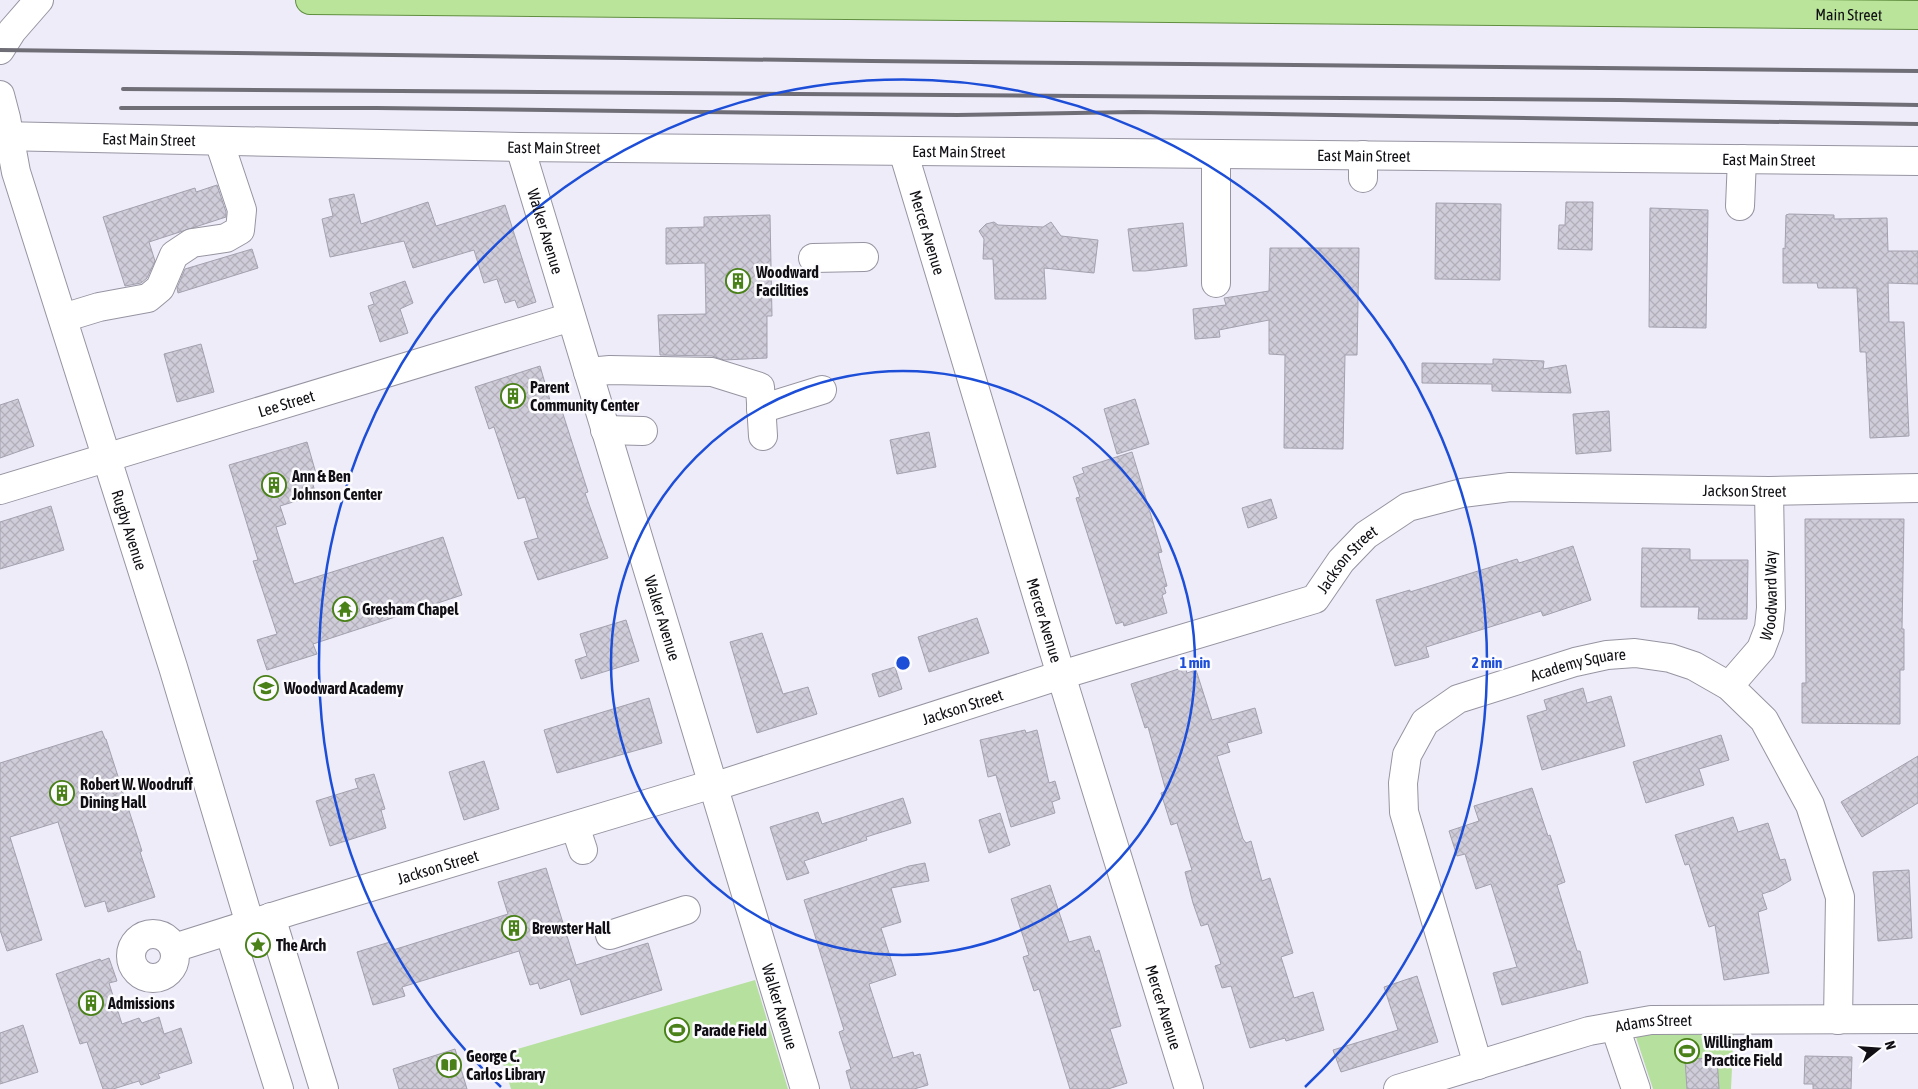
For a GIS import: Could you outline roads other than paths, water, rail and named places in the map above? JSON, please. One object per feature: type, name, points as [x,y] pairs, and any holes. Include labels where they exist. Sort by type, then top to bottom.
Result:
[{"type":"main road","name":"Main Street","points":[[310,0],[1810,7],[1918,15]]},
{"type":"street","points":[[0,50],[12,31],[39,0]]},
{"type":"street","name":"Rugby Avenue","points":[[0,95],[3,133],[173,667],[250,924]]},
{"type":"street","name":"East Main Street","points":[[3,133],[520,147],[1216,154],[1281,165],[1363,167],[1742,159],[1918,161]]},
{"type":"street","points":[[63,318],[99,307],[148,298],[160,288],[174,255],[192,243],[226,238],[240,230],[242,210],[219,140]]},
{"type":"street","name":"Walker Avenue","points":[[520,147],[588,372],[708,787],[805,1089]]},
{"type":"street","name":"Mercer Avenue","points":[[903,151],[1061,675],[1190,1089]]},
{"type":"street","points":[[1216,154],[1216,283]]},
{"type":"street","points":[[1740,206],[1742,159]]},
{"type":"street","points":[[813,258],[864,257]]},
{"type":"street","name":"Lee Street","points":[[0,490],[571,316]]},
{"type":"street","points":[[588,372],[610,370],[712,372],[760,386],[763,436]]},
{"type":"street","points":[[761,409],[822,390]]},
{"type":"street","points":[[605,430],[643,431]]},
{"type":"street","name":"Jackson Street","points":[[174,948],[250,924],[579,838],[708,787],[1061,675],[1315,599],[1341,562],[1366,535],[1408,507],[1462,493],[1510,487],[1769,491],[1918,488]]},
{"type":"street","name":"Woodward Way","points":[[1729,686],[1761,649],[1769,628],[1771,608],[1769,491]]},
{"type":"street","name":"Academy Square","points":[[1478,1065],[1404,812],[1403,783],[1407,756],[1425,722],[1458,699],[1575,662],[1607,655],[1635,653],[1670,658],[1694,666],[1729,686],[1764,720],[1810,805],[1840,897],[1838,1020]]},
{"type":"street","points":[[610,935],[686,910]]},
{"type":"street","points":[[250,924],[279,1089]]},
{"type":"street","points":[[250,924],[324,1089]]},
{"type":"street","name":"Adams Street","points":[[1398,1089],[1589,1031],[1651,1020],[1918,1019]]},
{"type":"street","points":[[1615,1027],[1636,1089]]},
{"type":"railway","points":[[0,50],[1918,71]]},
{"type":"railway","points":[[123,89],[1619,100],[1918,105]]},
{"type":"railway","points":[[121,108],[377,108],[957,115],[1134,112],[1918,124]]},
{"type":"place","name":"Woodward Facilities","points":[[738,281]]},
{"type":"place","name":"Parent Community Center","points":[[513,396]]},
{"type":"place","name":"Ann & Ben Johnson Center","points":[[274,485]]},
{"type":"place","name":"Gresham Chapel","points":[[345,609]]},
{"type":"place","name":"Woodward Academy","points":[[266,688]]},
{"type":"place","name":"Robert W. Woodruff Dining Hall","points":[[62,793]]},
{"type":"place","name":"Brewster Hall","points":[[514,928]]},
{"type":"place","name":"The Arch","points":[[258,945]]},
{"type":"place","name":"Admissions","points":[[91,1003]]},
{"type":"place","name":"Parade Field","points":[[677,1030]]},
{"type":"place","name":"Willingham Practice Field","points":[[1687,1051]]},
{"type":"place","name":"George C. Carlos Library","points":[[449,1065]]}]
